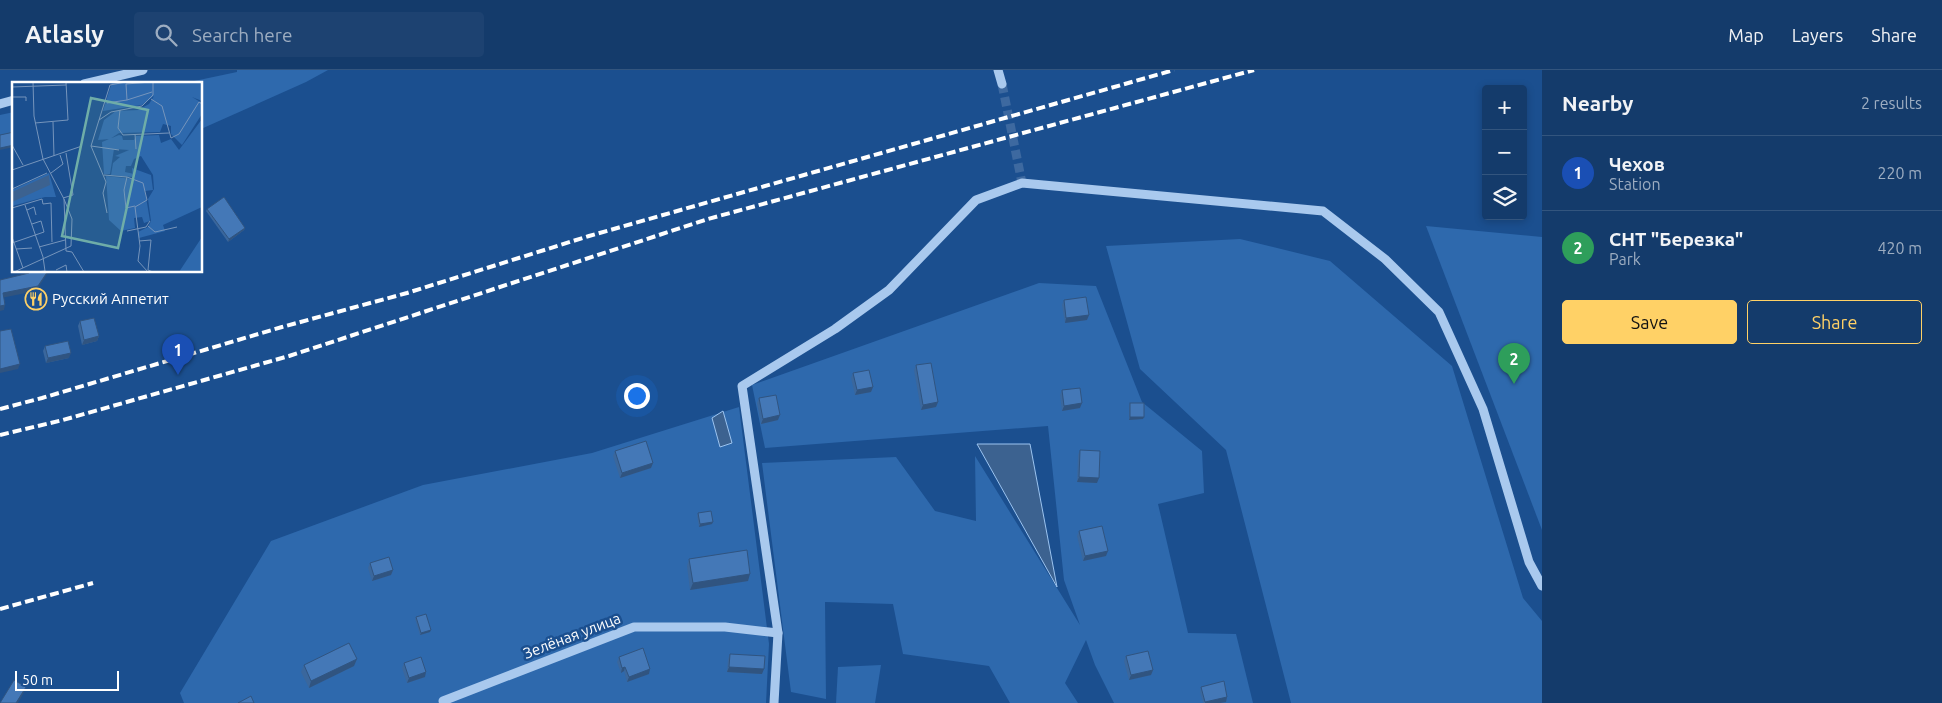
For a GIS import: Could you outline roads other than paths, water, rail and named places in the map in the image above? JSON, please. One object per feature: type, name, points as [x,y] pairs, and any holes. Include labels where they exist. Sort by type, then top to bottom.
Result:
[{"type":"street","points":[[92,82],[143,70]]},
{"type":"street","points":[[998,70],[1002,84]]},
{"type":"street","points":[[774,703],[778,633],[742,386],[835,329],[889,290],[976,200],[1022,183],[1323,211],[1385,258],[1439,312],[1483,410],[1529,562],[1542,586]]},
{"type":"street","name":"Зелёная улица","points":[[444,703],[443,701],[634,627],[725,628],[778,633]]},
{"type":"tunnel","points":[[1002,84],[1022,183]]},
{"type":"railway","points":[[0,409],[282,327],[407,293],[589,236],[1174,70]]},
{"type":"railway","points":[[0,435],[63,420],[289,356],[708,219],[1254,70]]},
{"type":"railway","points":[[0,609],[93,583]]},
{"type":"place","name":"Русский Аппетит","points":[[36,299]]},
{"type":"place","name":"Чехов","points":[[178,375]]},
{"type":"place","name":"СНТ \"Березка\"","points":[[1514,384]]}]
